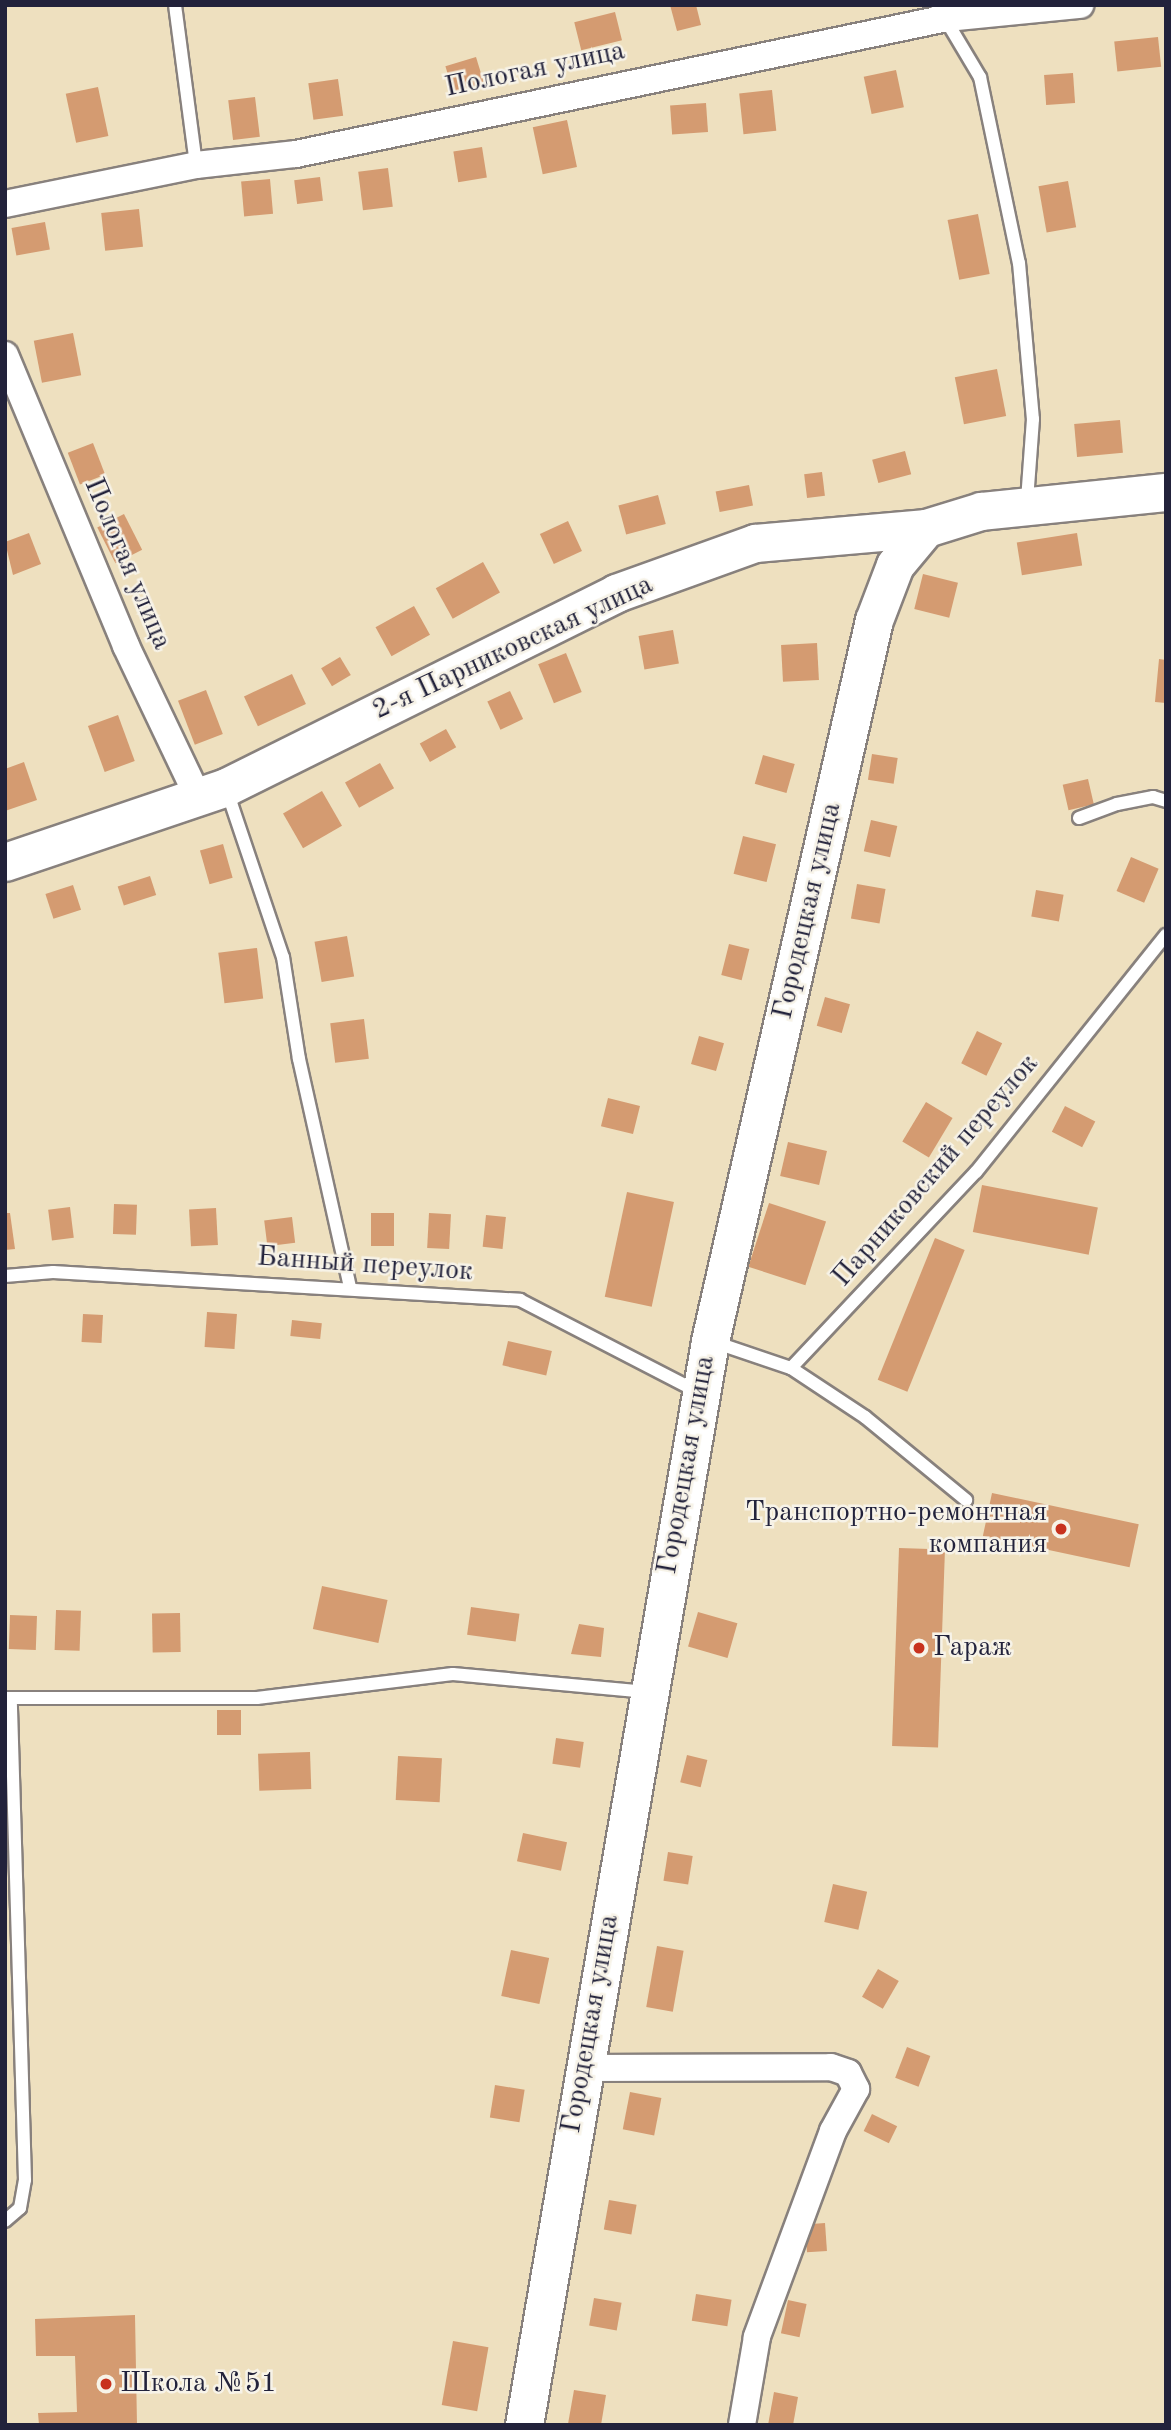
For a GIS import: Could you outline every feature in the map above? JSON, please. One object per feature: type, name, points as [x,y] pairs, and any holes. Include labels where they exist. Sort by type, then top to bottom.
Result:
[{"type":"street","name":"Пологая улица","points":[[5,204],[196,165],[296,155],[942,12],[1080,5]]},
{"type":"street","name":"Пологая улица","points":[[5,355],[13,397],[126,646],[212,791]]},
{"type":"street","name":"2-я Парниковская улица","points":[[5,862],[212,791],[617,593],[755,543],[926,527],[981,511],[1166,492]]},
{"type":"street","name":"Городецкая улица","points":[[524,2425],[710,1340],[874,620],[895,565],[926,527]]},
{"type":"street","points":[[584,2068],[831,2067],[848,2073],[856,2089],[832,2131],[757,2337],[743,2425]]},
{"type":"lane","points":[[175,5],[196,165]]},
{"type":"lane","points":[[942,12],[980,76],[1019,263],[1032,419],[1027,505]]},
{"type":"lane","points":[[212,791],[283,957],[299,1059],[350,1287]]},
{"type":"lane","points":[[1079,818],[1116,804],[1153,797],[1166,801]]},
{"type":"lane","name":"Парниковский переулок","points":[[791,1368],[976,1172],[1166,935]]},
{"type":"lane","name":"Банный переулок","points":[[5,1276],[53,1272],[350,1287],[520,1300],[700,1392]]},
{"type":"lane","points":[[710,1340],[791,1368],[865,1417],[966,1500]]},
{"type":"lane","points":[[5,2221],[20,2208],[24,2180],[8,1698],[257,1698],[453,1674],[648,1692]]},
{"type":"building","points":[[670,5],[696,5],[701,25],[677,31]]},
{"type":"building","points":[[615,12],[622,40],[581,50],[574,22]]},
{"type":"building","points":[[1158,37],[1161,67],[1117,71],[1114,42]]},
{"type":"building","points":[[476,57],[484,84],[454,93],[445,66]]},
{"type":"building","points":[[896,70],[904,107],[872,114],[864,77]]},
{"type":"building","points":[[1073,73],[1075,103],[1046,105],[1044,75]]},
{"type":"building","points":[[338,79],[343,116],[313,120],[308,83]]},
{"type":"building","points":[[98,87],[108,136],[76,143],[66,94]]},
{"type":"building","points":[[772,90],[776,131],[743,134],[739,93]]},
{"type":"building","points":[[255,97],[260,137],[233,140],[228,100]]},
{"type":"building","points":[[706,103],[708,132],[672,134],[670,106]]},
{"type":"building","points":[[567,120],[577,167],[543,174],[533,127]]},
{"type":"building","points":[[482,147],[487,178],[458,182],[453,152]]},
{"type":"building","points":[[388,168],[393,207],[363,210],[358,172]]},
{"type":"building","points":[[320,177],[323,201],[297,204],[294,180]]},
{"type":"building","points":[[270,179],[273,214],[244,216],[241,182]]},
{"type":"building","points":[[1068,181],[1076,227],[1047,232],[1038,186]]},
{"type":"building","points":[[139,209],[143,247],[105,251],[101,213]]},
{"type":"building","points":[[978,214],[990,274],[959,280],[948,220]]},
{"type":"building","points":[[45,222],[50,250],[16,255],[12,228]]},
{"type":"building","points":[[73,333],[81,375],[42,383],[34,341]]},
{"type":"building","points":[[997,369],[1006,416],[964,424],[955,377]]},
{"type":"building","points":[[1120,420],[1123,453],[1077,457],[1074,424]]},
{"type":"building","points":[[93,443],[105,475],[80,484],[68,453]]},
{"type":"building","points":[[905,451],[911,474],[878,483],[872,460]]},
{"type":"building","points":[[822,472],[825,496],[807,498],[804,474]]},
{"type":"building","points":[[749,485],[753,506],[720,512],[716,491]]},
{"type":"building","points":[[658,495],[666,524],[626,535],[618,506]]},
{"type":"building","points":[[124,514],[142,550],[115,563],[97,528]]},
{"type":"building","points":[[568,521],[582,551],[554,564],[540,534]]},
{"type":"building","points":[[29,533],[41,564],[13,575],[5,542]]},
{"type":"building","points":[[1077,533],[1082,566],[1022,575],[1017,543]]},
{"type":"building","points":[[483,562],[500,593],[453,619],[436,588]]},
{"type":"building","points":[[923,574],[958,583],[949,618],[914,609]]},
{"type":"building","points":[[414,606],[430,635],[392,656],[376,627]]},
{"type":"building","points":[[673,630],[679,663],[644,670],[639,636]]},
{"type":"building","points":[[817,643],[819,680],[783,682],[781,645]]},
{"type":"building","points":[[566,653],[582,692],[554,703],[538,664]]},
{"type":"building","points":[[340,657],[351,675],[332,686],[321,668]]},
{"type":"building","points":[[1159,659],[1166,660],[1166,703],[1155,702]]},
{"type":"building","points":[[292,674],[306,704],[258,726],[244,696]]},
{"type":"building","points":[[206,690],[223,734],[195,745],[178,701]]},
{"type":"building","points":[[510,691],[523,719],[500,730],[487,702]]},
{"type":"building","points":[[118,715],[135,761],[105,772],[88,726]]},
{"type":"building","points":[[446,729],[456,747],[430,762],[420,744]]},
{"type":"building","points":[[872,754],[898,758],[894,784],[868,780]]},
{"type":"building","points":[[763,755],[795,764],[786,793],[755,784]]},
{"type":"building","points":[[24,762],[37,800],[5,811],[5,769]]},
{"type":"building","points":[[380,763],[394,788],[359,808],[345,782]]},
{"type":"building","points":[[1088,779],[1094,804],[1069,810],[1063,785]]},
{"type":"building","points":[[322,791],[342,826],[303,848],[283,813]]},
{"type":"building","points":[[871,820],[897,826],[890,857],[864,851]]},
{"type":"building","points":[[743,836],[776,844],[767,882],[734,874]]},
{"type":"building","points":[[223,844],[233,878],[210,884],[200,851]]},
{"type":"building","points":[[1131,857],[1159,869],[1144,903],[1117,891]]},
{"type":"building","points":[[150,876],[156,895],[124,906],[118,887]]},
{"type":"building","points":[[857,884],[886,889],[879,924],[851,918]]},
{"type":"building","points":[[73,885],[81,910],[53,919],[45,894]]},
{"type":"building","points":[[1036,890],[1064,895],[1059,921],[1031,917]]},
{"type":"building","points":[[347,936],[354,976],[322,982],[315,942]]},
{"type":"building","points":[[729,944],[749,949],[742,980],[721,975]]},
{"type":"building","points":[[257,948],[263,999],[225,1003],[218,953]]},
{"type":"building","points":[[825,997],[850,1004],[842,1033],[817,1026]]},
{"type":"building","points":[[364,1019],[369,1059],[335,1063],[330,1023]]},
{"type":"building","points":[[977,1031],[1002,1043],[986,1076],[961,1063]]},
{"type":"building","points":[[699,1036],[724,1043],[716,1071],[691,1064]]},
{"type":"building","points":[[608,1098],[640,1106],[633,1134],[601,1126]]},
{"type":"building","points":[[926,1102],[953,1118],[929,1157],[902,1141]]},
{"type":"building","points":[[1065,1106],[1095,1121],[1082,1147],[1052,1132]]},
{"type":"building","points":[[788,1142],[827,1151],[819,1185],[780,1176]]},
{"type":"building","points":[[982,1185],[1098,1208],[1089,1255],[973,1232]]},
{"type":"building","points":[[627,1192],[674,1202],[652,1307],[605,1297]]},
{"type":"building","points":[[769,1203],[826,1222],[805,1285],[748,1267]]},
{"type":"building","points":[[114,1204],[137,1205],[136,1235],[113,1234]]},
{"type":"building","points":[[70,1207],[74,1238],[52,1240],[48,1210]]},
{"type":"building","points":[[216,1208],[218,1245],[191,1246],[189,1209]]},
{"type":"building","points":[[5,1213],[10,1213],[15,1249],[5,1250]]},
{"type":"building","points":[[371,1213],[394,1213],[394,1246],[371,1246]]},
{"type":"building","points":[[429,1213],[451,1214],[449,1249],[427,1248]]},
{"type":"building","points":[[486,1215],[506,1217],[503,1249],[483,1247]]},
{"type":"building","points":[[292,1217],[295,1243],[267,1246],[264,1220]]},
{"type":"building","points":[[935,1238],[965,1250],[907,1392],[878,1380]]},
{"type":"building","points":[[207,1312],[237,1314],[234,1349],[205,1347]]},
{"type":"building","points":[[83,1314],[103,1315],[102,1343],[82,1342]]},
{"type":"building","points":[[292,1320],[322,1323],[320,1339],[290,1336]]},
{"type":"building","points":[[508,1341],[552,1351],[546,1375],[502,1365]]},
{"type":"building","name":"Транспортно-ремонтная компания","points":[[992,1493],[1139,1524],[1130,1567],[983,1536]]},
{"type":"building","name":"Гараж","points":[[899,1548],[945,1550],[938,1747],[892,1746]]},
{"type":"building","points":[[322,1586],[388,1600],[378,1643],[313,1629]]},
{"type":"building","points":[[471,1607],[520,1614],[516,1642],[467,1635]]},
{"type":"building","points":[[56,1610],[81,1611],[80,1651],[55,1650]]},
{"type":"building","points":[[698,1612],[737,1623],[727,1658],[688,1647]]},
{"type":"building","points":[[152,1613],[180,1613],[181,1652],[153,1652]]},
{"type":"building","points":[[10,1615],[37,1616],[36,1650],[9,1649]]},
{"type":"building","points":[[579,1624],[604,1628],[601,1657],[571,1654]]},
{"type":"building","points":[[217,1710],[241,1710],[241,1735],[217,1735]]},
{"type":"building","points":[[556,1738],[584,1742],[580,1768],[552,1764]]},
{"type":"building","points":[[310,1752],[311,1789],[259,1791],[258,1754]]},
{"type":"building","points":[[687,1755],[707,1760],[701,1787],[680,1782]]},
{"type":"building","points":[[398,1756],[442,1758],[440,1802],[396,1800]]},
{"type":"building","points":[[523,1833],[567,1842],[561,1871],[517,1861]]},
{"type":"building","points":[[668,1852],[693,1856],[688,1885],[663,1881]]},
{"type":"building","points":[[833,1884],[867,1892],[858,1930],[824,1922]]},
{"type":"building","points":[[657,1946],[684,1951],[673,2012],[646,2007]]},
{"type":"building","points":[[511,1950],[549,1958],[539,2004],[501,1996]]},
{"type":"building","points":[[878,1969],[899,1981],[883,2009],[862,1997]]},
{"type":"building","points":[[907,2047],[930,2056],[919,2087],[895,2078]]},
{"type":"building","points":[[495,2085],[525,2090],[519,2122],[490,2118]]},
{"type":"building","points":[[630,2092],[661,2098],[654,2135],[623,2129]]},
{"type":"building","points":[[872,2114],[897,2126],[889,2143],[864,2131]]},
{"type":"building","points":[[609,2200],[637,2205],[631,2234],[604,2230]]},
{"type":"building","points":[[825,2223],[827,2251],[807,2252],[805,2224]]},
{"type":"building","points":[[696,2294],[732,2300],[727,2326],[692,2321]]},
{"type":"building","points":[[594,2298],[622,2303],[617,2330],[589,2326]]},
{"type":"building","points":[[788,2300],[807,2304],[800,2337],[781,2333]]},
{"type":"building","name":"Школа №51","points":[[135,2315],[137,2425],[39,2425],[38,2413],[77,2412],[75,2356],[36,2356],[35,2319]]},
{"type":"building","points":[[453,2341],[488,2347],[477,2411],[442,2405]]},
{"type":"building","points":[[574,2390],[606,2395],[601,2425],[568,2424]]},
{"type":"building","points":[[774,2392],[798,2397],[793,2425],[768,2425]]},
{"type":"place","name":"Транспортно-ремонтная компания","points":[[1061,1529]]},
{"type":"place","name":"Гараж","points":[[919,1648]]},
{"type":"place","name":"Школа №51","points":[[106,2384]]}]
